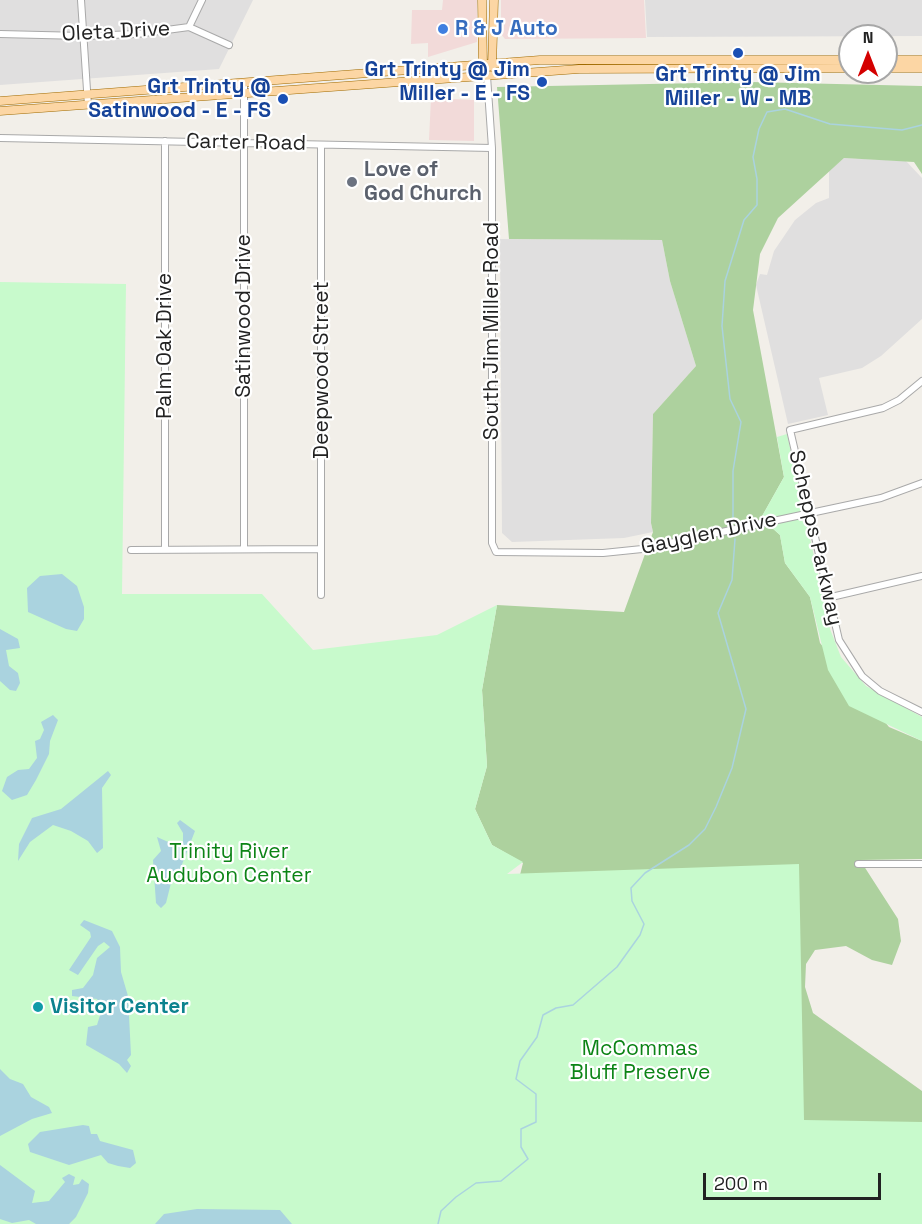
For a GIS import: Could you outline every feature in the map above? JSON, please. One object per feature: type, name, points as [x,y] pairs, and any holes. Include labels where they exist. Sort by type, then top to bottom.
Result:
[{"type":"main road","points":[[482,0],[482,64],[487,76]]},
{"type":"main road","points":[[487,76],[493,64],[494,0]]},
{"type":"main road","points":[[0,101],[482,64],[586,59],[838,60]]},
{"type":"main road","points":[[898,60],[922,60]]},
{"type":"main road","points":[[0,111],[626,68],[838,68]]},
{"type":"main road","points":[[898,68],[922,69]]},
{"type":"street","points":[[81,0],[88,105]]},
{"type":"street","points":[[189,27],[202,0]]},
{"type":"street","name":"Oleta Drive","points":[[0,34],[83,36],[189,27],[229,45]]},
{"type":"street","name":"South Jim Miller Road","points":[[487,76],[492,148],[493,549]]},
{"type":"street","name":"Satinwood Drive","points":[[244,82],[244,549]]},
{"type":"street","name":"Carter Road","points":[[0,138],[492,148]]},
{"type":"street","name":"Palm Oak Drive","points":[[165,141],[165,550]]},
{"type":"street","name":"Deepwood Street","points":[[321,145],[321,595]]},
{"type":"street","name":"Schepps Parkway","points":[[922,381],[899,400],[884,408],[790,430],[827,598],[839,640],[862,676],[880,691],[922,712]]},
{"type":"street","name":"Gayglen Drive","points":[[493,549],[501,553],[619,552],[881,498],[922,483]]},
{"type":"street","points":[[131,550],[321,549]]},
{"type":"street","points":[[827,598],[922,576]]},
{"type":"street","points":[[858,864],[922,864]]},
{"type":"shaded area","points":[[0,0],[253,0],[219,69],[0,85]]},
{"type":"shaded area","points":[[443,0],[477,0],[477,42],[428,57],[428,43],[411,44],[412,10],[442,10]]},
{"type":"shaded area","points":[[501,0],[644,0],[646,38],[505,39],[501,34]]},
{"type":"shaded area","points":[[645,0],[922,0],[922,36],[898,36],[898,24],[838,24],[838,36],[647,37]]},
{"type":"shaded area","points":[[431,98],[474,100],[474,141],[429,140]]},
{"type":"shaded area","points":[[844,158],[906,161],[922,178],[922,319],[881,356],[862,368],[819,378],[828,415],[788,424],[756,285],[760,274],[767,275],[774,251],[795,220],[816,203],[829,198],[829,171]]},
{"type":"shaded area","points":[[500,239],[662,240],[670,281],[696,366],[653,414],[651,523],[653,532],[624,538],[512,542],[502,533]]},
{"type":"green space","points":[[751,82],[922,86],[922,174],[914,162],[844,158],[778,218],[760,254],[753,310],[784,477],[761,518],[780,535],[785,563],[810,597],[820,643],[889,727],[922,741],[922,859],[860,860],[898,919],[901,941],[892,965],[872,960],[846,946],[815,950],[806,964],[805,987],[813,1013],[922,1091],[922,1224],[499,958],[523,863],[492,845],[475,809],[487,766],[482,690],[497,605],[624,612],[653,532],[651,523],[653,414],[696,366],[670,281],[662,240],[509,239],[497,87]]},
{"type":"green space","name":"Trinity River Audubon Center","points":[[0,282],[126,284],[122,594],[262,594],[313,650],[437,635],[497,605],[482,690],[487,766],[475,809],[492,845],[523,862],[507,874],[799,864],[804,1120],[922,1122],[922,1224],[0,1224]]},
{"type":"green space","points":[[787,434],[830,629],[841,657],[866,686],[922,717],[922,741],[849,706],[828,670],[810,597],[785,563],[780,535],[761,518],[784,477],[777,437]]},
{"type":"water","points":[[62,574],[77,586],[84,607],[84,619],[77,631],[66,629],[28,612],[27,588],[40,576]]},
{"type":"water","points":[[0,629],[18,639],[20,648],[6,650],[9,666],[18,673],[20,683],[16,691],[10,690],[0,681]]},
{"type":"water","points":[[53,715],[58,720],[50,741],[49,754],[27,795],[12,800],[2,791],[7,777],[18,770],[29,769],[37,758],[35,741],[40,739],[44,730],[41,722]]},
{"type":"water","points":[[108,771],[111,775],[102,788],[103,848],[97,853],[88,841],[71,831],[53,825],[30,842],[18,861],[19,844],[32,818],[61,809]]},
{"type":"water","points":[[180,820],[195,831],[181,867],[172,879],[166,903],[161,908],[156,903],[153,860],[161,851],[157,837],[175,845],[183,842],[183,833],[177,823]]},
{"type":"water","points":[[84,920],[112,931],[120,947],[121,972],[128,996],[131,1055],[127,1060],[131,1066],[127,1073],[119,1064],[86,1045],[88,1027],[97,1025],[102,1009],[97,999],[72,996],[72,990],[83,988],[93,975],[97,958],[110,947],[104,942],[98,946],[78,975],[69,970],[91,937],[90,932],[80,925]]},
{"type":"water","points":[[0,1069],[10,1079],[23,1084],[31,1097],[49,1107],[52,1113],[32,1119],[0,1136]]},
{"type":"water","points":[[89,1126],[91,1134],[97,1134],[100,1141],[133,1150],[136,1163],[130,1168],[118,1166],[108,1163],[101,1155],[69,1165],[30,1152],[28,1144],[40,1132]]},
{"type":"water","points":[[0,1165],[35,1191],[32,1203],[49,1201],[65,1182],[62,1178],[69,1174],[75,1177],[73,1185],[79,1184],[82,1179],[89,1184],[88,1193],[76,1217],[69,1224],[36,1224],[29,1220],[12,1223],[0,1219]]},
{"type":"water","points":[[197,1209],[280,1210],[292,1224],[155,1224],[164,1214]]},
{"type":"waterway","points":[[733,519],[733,471],[741,422],[730,399],[722,326],[725,281],[744,220],[757,205],[757,179],[753,157],[759,129],[767,112],[785,109],[830,124],[902,130],[922,125]]},
{"type":"waterway","points":[[438,1224],[441,1211],[456,1197],[476,1183],[501,1181],[528,1159],[521,1147],[521,1129],[536,1122],[536,1094],[516,1079],[520,1061],[537,1037],[543,1015],[556,1008],[573,1005],[617,967],[640,935],[644,924],[632,901],[631,888],[645,873],[689,845],[705,829],[716,807],[732,768],[746,709],[718,613],[732,580],[735,539]]},
{"type":"place","name":"R & J Auto","points":[[443,29]]},
{"type":"place","name":"Grt Trinty @ Jim Miller - W - MB","points":[[738,53]]},
{"type":"place","name":"Grt Trinty @ Jim Miller - E - FS","points":[[542,82]]},
{"type":"place","name":"Grt Trinty @ Satinwood - E - FS","points":[[283,99]]},
{"type":"place","name":"Love of God Church","points":[[352,182]]},
{"type":"place","name":"Visitor Center","points":[[38,1007]]},
{"type":"park label","name":"McCommas Bluff Preserve","points":[[640,1061]]}]
